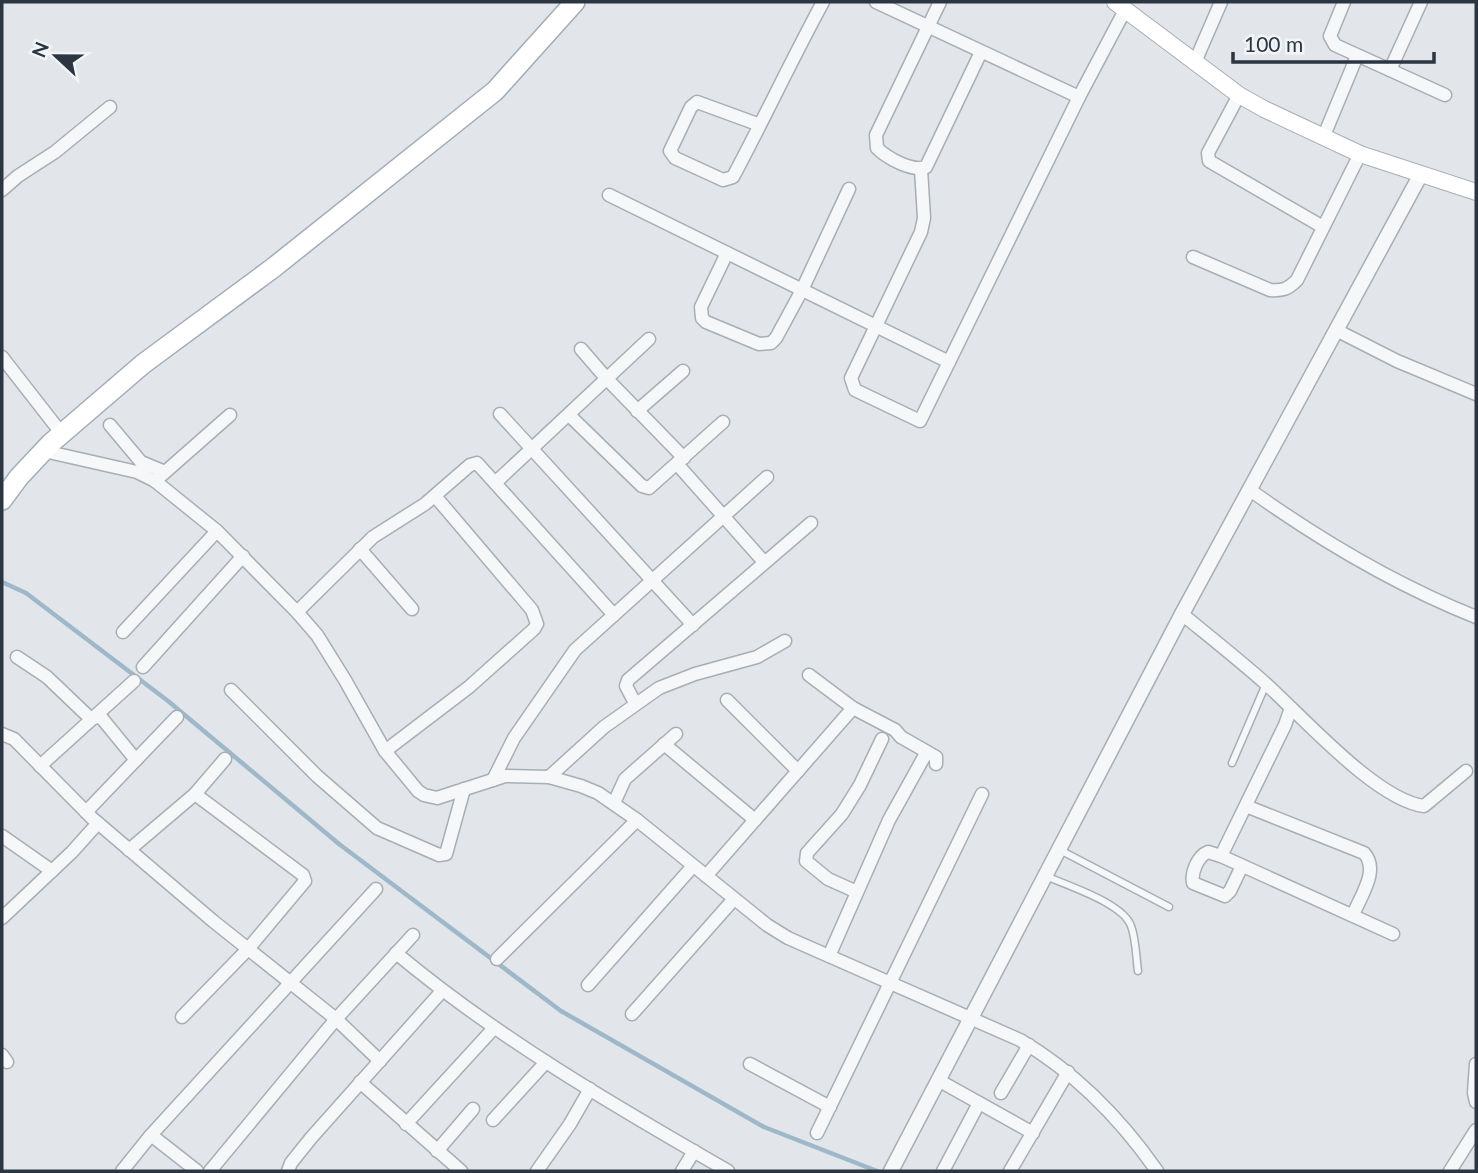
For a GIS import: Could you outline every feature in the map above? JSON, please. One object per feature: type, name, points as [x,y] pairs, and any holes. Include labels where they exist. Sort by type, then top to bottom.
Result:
[{"type":"main road","points":[[2,500],[44,451],[143,364],[273,268],[495,90],[575,2]]},
{"type":"main road","points":[[1120,6],[1239,95],[1322,138],[1360,154],[1476,192]]},
{"type":"street","points":[[761,125],[697,102],[691,107],[670,150],[675,158],[723,180],[733,177],[761,125],[823,2]]},
{"type":"street","points":[[876,2],[1079,97]]},
{"type":"street","points":[[921,169],[883,154],[875,143],[876,135],[940,2]]},
{"type":"street","points":[[1195,62],[1222,2]]},
{"type":"street","points":[[1344,2],[1330,36],[1335,45],[1445,95]]},
{"type":"street","points":[[1390,70],[1421,2]]},
{"type":"street","points":[[921,169],[923,225],[851,378],[855,390],[920,421],[1079,97],[1120,6]]},
{"type":"street","points":[[921,169],[929,163],[981,52]]},
{"type":"street","points":[[1322,138],[1357,56]]},
{"type":"street","points":[[1239,95],[1208,153],[1209,162],[1323,227]]},
{"type":"street","points":[[2,190],[24,171],[55,152],[110,107]]},
{"type":"street","points":[[1192,257],[1270,290],[1290,288],[1297,280],[1360,154]]},
{"type":"street","points":[[891,1171],[1182,614],[1421,174]]},
{"type":"street","points":[[727,253],[700,313],[706,322],[765,345],[776,338],[802,290],[849,189]]},
{"type":"street","points":[[609,195],[949,362]]},
{"type":"street","points":[[1336,330],[1397,361],[1476,394]]},
{"type":"street","points":[[495,483],[649,339]]},
{"type":"street","points":[[581,349],[681,461],[723,517],[764,562]]},
{"type":"street","points":[[2,357],[62,434]]},
{"type":"street","points":[[637,411],[682,371]]},
{"type":"street","points":[[500,414],[693,625]]},
{"type":"street","points":[[160,476],[230,415]]},
{"type":"street","points":[[569,415],[646,488],[653,487],[723,422]]},
{"type":"street","points":[[110,425],[141,462],[160,476],[243,556],[317,635],[385,751],[418,791],[437,798],[505,776],[549,777],[581,786],[614,803],[767,925],[788,938],[1029,1045],[1068,1072],[1111,1113],[1157,1171]]},
{"type":"street","points":[[44,451],[160,476]]},
{"type":"street","points":[[297,612],[373,537],[435,496],[474,464],[480,465],[614,615]]},
{"type":"street","points":[[493,780],[514,738],[575,650],[766,477]]},
{"type":"street","points":[[1250,490],[1321,539],[1443,603],[1476,617]]},
{"type":"street","points":[[385,751],[469,687],[537,624],[531,610],[435,496]]},
{"type":"street","points":[[635,703],[626,686],[628,680],[811,523]]},
{"type":"street","points":[[122,632],[217,531]]},
{"type":"street","points":[[360,549],[412,609]]},
{"type":"street","points":[[143,667],[243,556]]},
{"type":"street","points":[[1182,614],[1266,684],[1348,761],[1409,804],[1424,806],[1466,771]]},
{"type":"street","points":[[549,777],[576,750],[635,703],[659,688],[695,674],[757,657],[785,641]]},
{"type":"street","points":[[17,657],[47,677],[91,719]]},
{"type":"street","points":[[809,676],[853,708],[895,730],[901,737],[936,757],[936,764]]},
{"type":"street","points":[[40,766],[134,681]]},
{"type":"street","points":[[230,690],[282,743],[363,817],[398,839],[439,855],[446,854],[464,789]]},
{"type":"street","points":[[727,700],[798,771]]},
{"type":"street","points":[[706,876],[853,708]]},
{"type":"street","points":[[1221,856],[1291,708]]},
{"type":"street","points":[[91,719],[100,716],[136,760]]},
{"type":"street","points":[[86,812],[177,717]]},
{"type":"street","points":[[2,734],[14,738],[98,823],[289,983],[337,1019],[380,1061]]},
{"type":"street","points":[[614,803],[625,779],[676,734]]},
{"type":"street","points":[[857,892],[828,879],[806,861],[807,853],[842,814],[860,785],[882,738]]},
{"type":"street","points":[[664,744],[755,820]]},
{"type":"street","points":[[829,956],[889,820],[924,757]]},
{"type":"street","points":[[129,850],[195,794],[225,759]]},
{"type":"street","points":[[182,1017],[248,949],[303,885],[305,878],[195,794]]},
{"type":"street","points":[[817,1133],[982,794]]},
{"type":"street","points":[[1246,806],[1364,853],[1369,859],[1371,873],[1353,915]]},
{"type":"street","points":[[497,959],[637,820]]},
{"type":"street","points":[[2,918],[98,823]]},
{"type":"street","points":[[2,836],[52,871]]},
{"type":"street","points":[[1242,866],[1225,896],[1193,883],[1193,874],[1208,852],[1221,856],[1392,934]]},
{"type":"street","points":[[588,985],[694,866]]},
{"type":"street","points":[[122,1171],[151,1135],[376,890]]},
{"type":"street","points":[[632,1014],[734,899]]},
{"type":"street","points":[[210,1171],[337,1019],[413,935]]},
{"type":"street","points":[[396,953],[442,991],[494,1028],[728,1171]]},
{"type":"street","points":[[288,1171],[291,1163],[311,1138],[442,991]]},
{"type":"street","points":[[406,1124],[494,1028]]},
{"type":"street","points":[[1001,1093],[1029,1045]]},
{"type":"street","points":[[493,1119],[546,1062]]},
{"type":"street","points":[[750,1063],[830,1107]]},
{"type":"street","points":[[1476,1064],[1476,1102]]},
{"type":"street","points":[[1010,1171],[1068,1072]]},
{"type":"street","points":[[938,1080],[1032,1133]]},
{"type":"street","points":[[360,1082],[461,1171]]},
{"type":"street","points":[[554,1171],[540,1168],[590,1089]]},
{"type":"street","points":[[943,1171],[979,1103]]},
{"type":"street","points":[[437,1151],[472,1109]]},
{"type":"street","points":[[1450,1171],[1476,1130]]},
{"type":"street","points":[[151,1135],[197,1171]]},
{"type":"street","points":[[682,1171],[694,1151]]},
{"type":"lane","points":[[1232,763],[1266,684]]},
{"type":"lane","points":[[1058,849],[1169,907]]},
{"type":"lane","points":[[1044,876],[1114,907],[1125,916],[1132,927],[1138,971]]},
{"type":"waterway","points":[[2,582],[26,593],[168,701],[339,844],[561,1011],[764,1127],[877,1171]]}]
